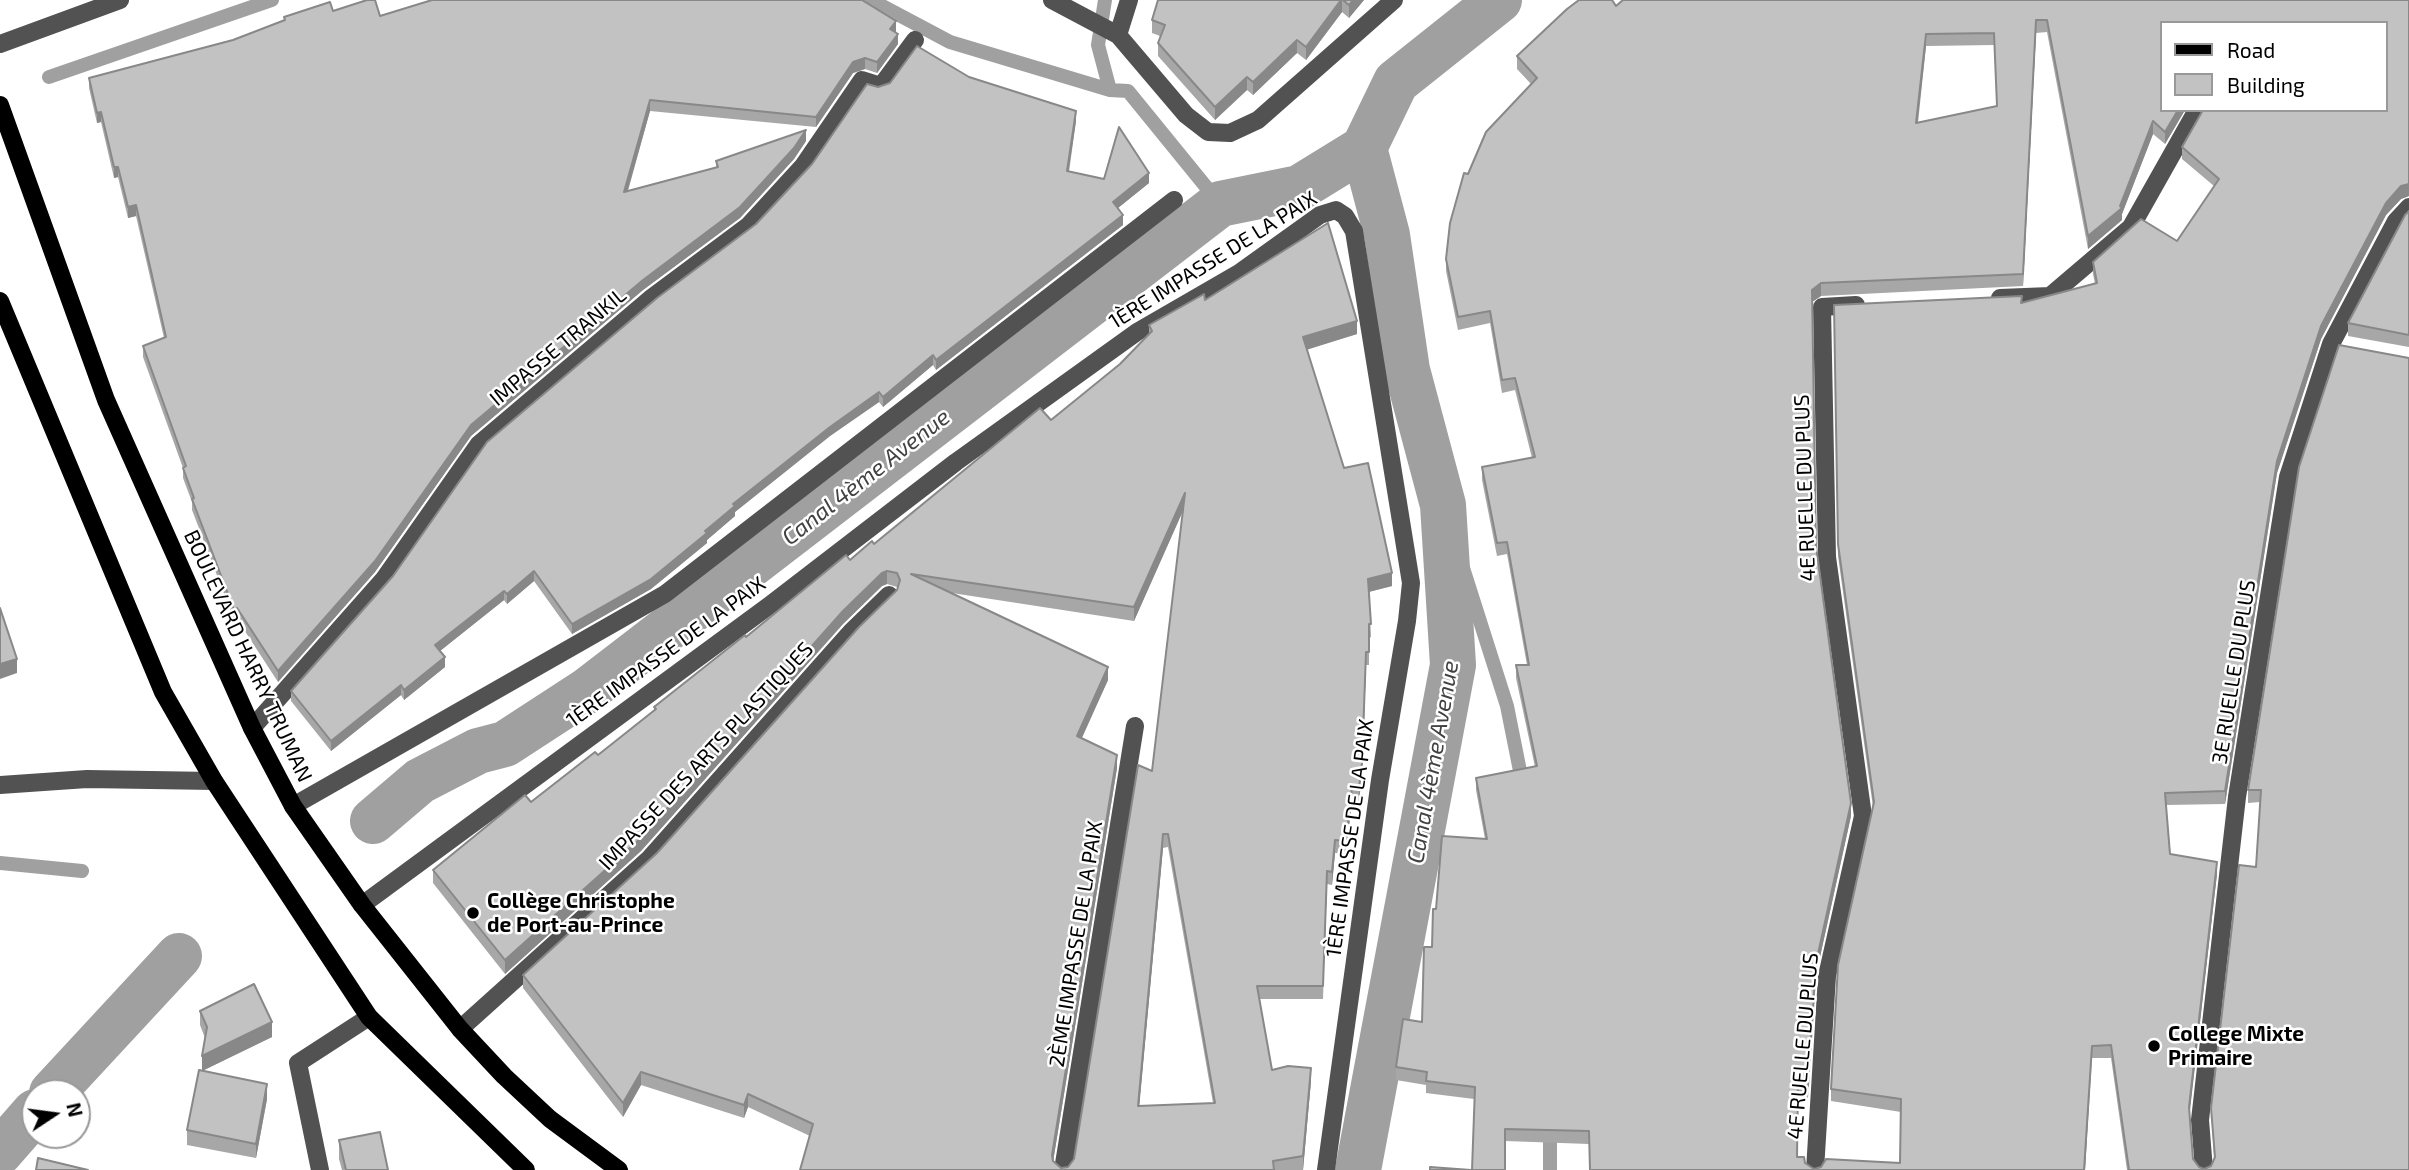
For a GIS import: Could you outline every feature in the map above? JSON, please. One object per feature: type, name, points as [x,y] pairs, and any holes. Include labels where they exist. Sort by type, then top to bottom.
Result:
[{"type":"main road","name":"BOULEVARD HARRY TRUMAN","points":[[0,105],[106,400],[252,728],[293,806],[362,905],[460,1029],[504,1076],[551,1119],[619,1170]]},
{"type":"main road","points":[[0,301],[163,692],[214,781],[369,1017],[526,1170]]},
{"type":"street","points":[[0,44],[120,0]]},
{"type":"street","points":[[1052,0],[1118,35],[1186,115],[1208,132],[1230,133],[1258,120],[1394,0]]},
{"type":"street","points":[[1118,35],[1129,0]]},
{"type":"street","name":"IMPASSE TRANKIL","points":[[252,728],[384,579],[480,444],[650,299],[748,226],[803,166],[863,80],[881,86],[915,40]]},
{"type":"street","points":[[1983,299],[2050,296],[2131,228],[2196,112]]},
{"type":"street","points":[[293,806],[665,594],[1174,200]]},
{"type":"street","name":"3E RUELLE DU PLUS","points":[[2204,1170],[2200,1120],[2237,797],[2288,477],[2338,345],[2396,221],[2409,207]]},
{"type":"street","name":"1ÈRE IMPASSE DE LA PAIX","points":[[362,905],[770,605],[956,462],[1137,332],[1239,273],[1320,215],[1336,210],[1346,216],[1354,231],[1410,583],[1407,621],[1380,780],[1326,1170]]},
{"type":"street","name":"4E RUELLE DU PLUS","points":[[1815,1170],[1828,976],[1863,816],[1827,557],[1822,307],[1876,304]]},
{"type":"street","name":"IMPASSE DES ARTS PLASTIQUES","points":[[460,1029],[649,859],[851,632],[888,595]]},
{"type":"street","name":"2ÈME IMPASSE DE LA PAIX","points":[[1063,1170],[1135,726]]},
{"type":"street","points":[[0,785],[87,779],[214,781]]},
{"type":"street","points":[[320,1170],[298,1063],[369,1017]]},
{"type":"building","points":[[375,0],[380,16],[432,0],[862,0],[896,21],[890,29],[898,34],[877,62],[865,58],[853,62],[816,117],[650,100],[624,192],[718,167],[716,161],[806,130],[794,148],[740,207],[643,280],[471,425],[375,561],[278,671],[237,608],[234,610],[192,499],[194,498],[183,468],[186,466],[143,346],[166,337],[136,205],[128,207],[118,167],[114,167],[101,112],[97,113],[89,78],[233,40],[285,20],[284,17],[330,2],[333,11]]},
{"type":"building","points":[[1158,0],[1341,0],[1306,47],[1297,40],[1253,82],[1247,77],[1215,107],[1158,43],[1165,25],[1152,20]]},
{"type":"building","points":[[1579,0],[1612,0],[1616,6],[1623,0],[2409,0],[2409,184],[2401,186],[2386,203],[2321,326],[2277,461],[2225,791],[2165,793],[2170,854],[2217,862],[2189,1107],[2193,1159],[2204,1169],[2211,1166],[2215,1157],[2211,1108],[2239,865],[2256,867],[2261,790],[2248,790],[2299,467],[2339,345],[2409,358],[2409,1170],[2129,1170],[2111,1045],[2092,1046],[2084,1170],[1590,1170],[1589,1131],[1505,1129],[1505,1170],[1472,1170],[1475,1087],[1426,1081],[1427,1072],[1396,1067],[1403,1019],[1422,1022],[1424,947],[1432,947],[1433,909],[1436,909],[1442,836],[1487,839],[1476,778],[1537,766],[1516,665],[1529,665],[1507,542],[1497,543],[1482,467],[1535,457],[1515,378],[1502,380],[1490,311],[1458,317],[1446,259],[1450,223],[1464,173],[1468,174],[1486,132],[1537,78],[1517,56]],"holes":[[[2036,20],[2047,20],[2088,236],[2122,208],[2120,206],[2153,121],[2165,132],[2177,112],[2160,112],[2160,21],[2388,21],[2388,112],[2202,112],[2182,147],[2219,179],[2177,241],[2141,219],[2093,262],[2097,283],[2021,303],[2022,296],[1834,305],[1838,544],[1874,802],[1838,965],[1831,1089],[1901,1099],[1900,1163],[1826,1159],[1821,1167],[1814,1169],[1805,1163],[1804,1157],[1797,1157],[1798,1084],[1808,1086],[1816,963],[1851,803],[1816,546],[1812,290],[1821,283],[2023,274]],[[1994,33],[1997,106],[1916,123],[1926,34]]]},
{"type":"building","points":[[917,46],[969,77],[1076,111],[1067,171],[1104,179],[1119,127],[1149,173],[1113,202],[1123,215],[936,360],[933,355],[883,397],[879,392],[830,427],[733,504],[735,506],[705,531],[707,533],[651,579],[572,624],[534,571],[507,594],[504,591],[435,645],[445,657],[404,690],[401,685],[331,741],[291,691],[393,576],[487,442],[657,298],[756,224],[812,164],[867,84],[878,87],[890,83]]},
{"type":"building","points":[[2409,211],[2409,335],[2348,323],[2405,215]]},
{"type":"building","points":[[1328,223],[1357,321],[1303,337],[1344,468],[1368,463],[1392,573],[1368,579],[1371,624],[1369,652],[1366,652],[1362,763],[1359,788],[1352,787],[1346,841],[1335,840],[1332,872],[1327,871],[1323,986],[1257,986],[1272,1070],[1288,1066],[1311,1068],[1303,1156],[1273,1161],[1274,1170],[800,1170],[813,1124],[748,1094],[744,1105],[641,1072],[623,1103],[523,975],[657,853],[859,627],[897,590],[900,580],[897,573],[882,573],[843,611],[641,838],[505,960],[433,870],[525,795],[531,802],[595,752],[598,755],[656,709],[654,707],[745,635],[746,637],[846,555],[850,560],[872,541],[874,544],[1040,408],[1051,420],[1120,364],[1152,331],[1149,325],[1204,294],[1205,300]],"holes":[[[1185,493],[1152,771],[1138,765],[1074,1159],[1068,1167],[1061,1168],[1053,1161],[1052,1155],[1117,755],[1077,736],[1108,667],[911,574],[1134,607]],[[1163,834],[1168,834],[1215,1103],[1138,1106]]]},
{"type":"building","points":[[0,608],[17,659],[0,664]]},
{"type":"building","points":[[254,984],[272,1022],[202,1056],[207,1027],[200,1011]]},
{"type":"building","points":[[199,1070],[267,1084],[256,1144],[187,1130]]},
{"type":"building","points":[[380,1132],[388,1170],[346,1170],[339,1140]]},
{"type":"building","points":[[38,1158],[88,1170],[36,1170]]},
{"type":"building","points":[[1430,1167],[1471,1170],[1430,1170]]},
{"type":"waterway","points":[[49,77],[272,0]]},
{"type":"waterway","points":[[871,0],[950,42],[1110,90],[1128,91],[1220,204]]},
{"type":"waterway","points":[[1105,0],[1098,45],[1110,90]]},
{"type":"waterway","name":"Canal 4ème Avenue","points":[[1358,1170],[1453,665],[1443,505],[1407,370],[1387,235],[1364,148],[1396,82],[1499,0]]},
{"type":"waterway","name":"Canal 4ème Avenue","points":[[373,821],[420,781],[478,751],[505,744],[588,690],[1220,204],[1299,188],[1364,148]]},
{"type":"waterway","points":[[1443,505],[1507,706],[1523,786]]},
{"type":"waterway","points":[[0,863],[82,871]]},
{"type":"waterway","points":[[65,1079],[179,956]]},
{"type":"waterway","points":[[1550,1126],[1550,1170]]},
{"type":"waterway","points":[[0,1152],[21,1128]]},
{"type":"place","name":"Collège Christophe de Port-au-Prince","points":[[473,913]]},
{"type":"place","name":"College Mixte Primaire","points":[[2154,1046]]}]
